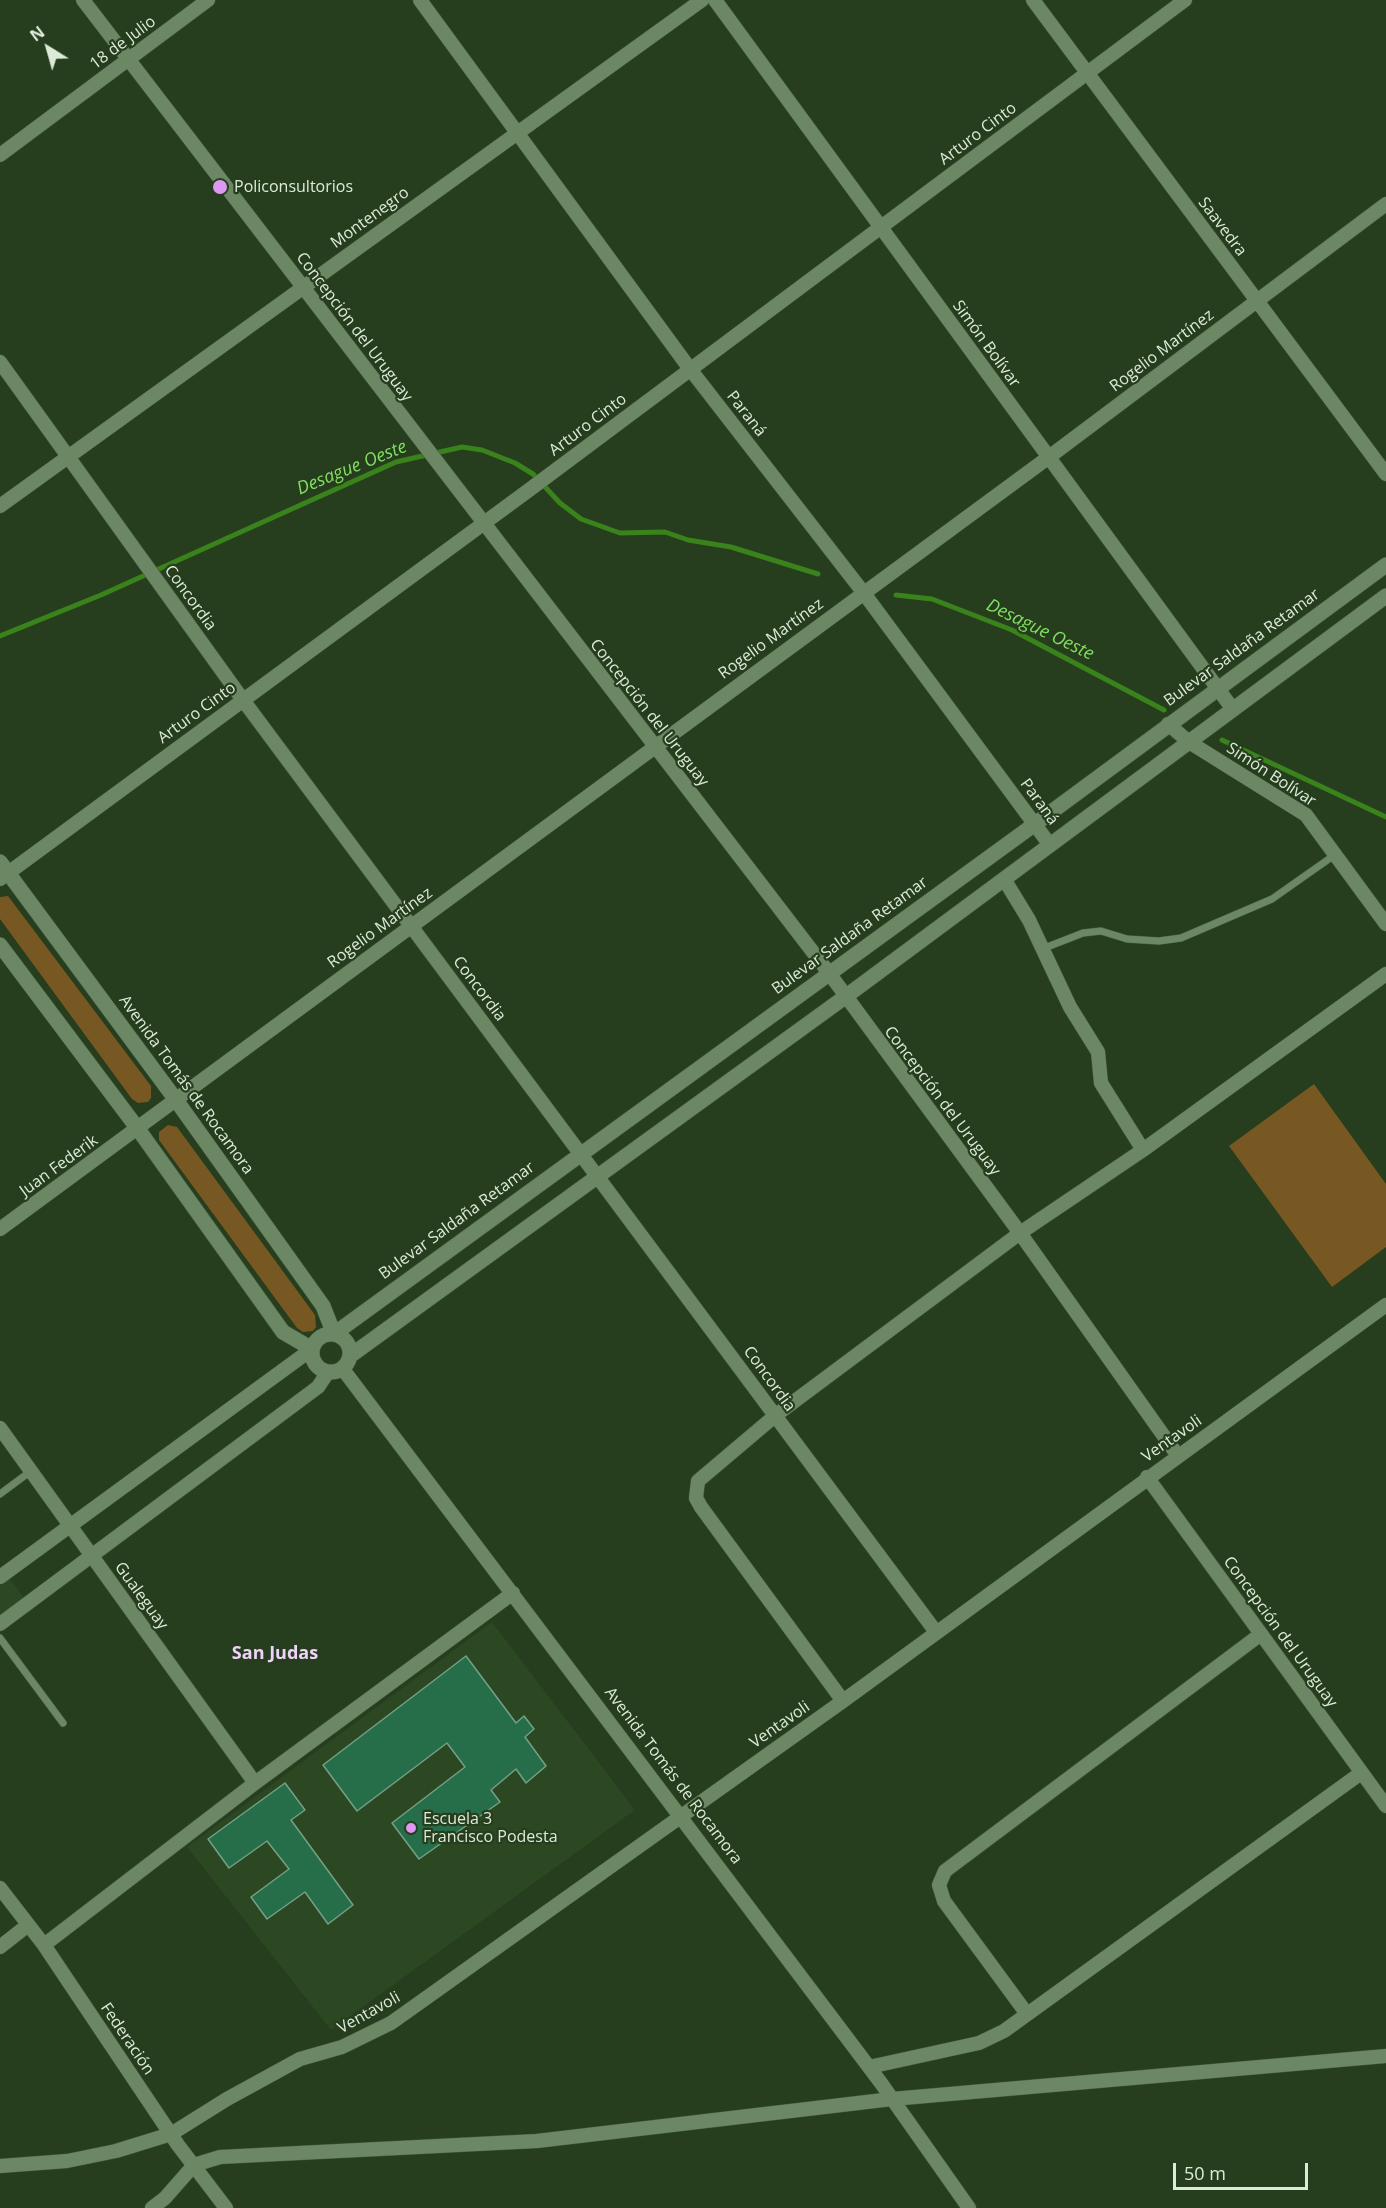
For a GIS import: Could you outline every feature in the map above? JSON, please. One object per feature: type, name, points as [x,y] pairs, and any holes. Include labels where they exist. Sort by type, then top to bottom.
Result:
[{"type":"street","name":"Concepción del Uruguay","points":[[82,0],[829,973],[1020,1233],[1178,1456]]},
{"type":"street","name":"18 de Julio","points":[[0,156],[208,0]]},
{"type":"street","name":"Paraná","points":[[420,0],[690,369],[863,592],[1050,845]]},
{"type":"street","name":"Montenegro","points":[[0,506],[702,0]]},
{"type":"street","name":"Simón Bolívar","points":[[715,0],[1232,708]]},
{"type":"street","name":"Saavedra","points":[[1033,0],[1386,474]]},
{"type":"street","name":"Arturo Cinto","points":[[3,871],[243,700],[529,490],[1185,0]]},
{"type":"street","name":"Rogelio Martínez","points":[[138,1130],[654,746],[1049,457],[1386,204]]},
{"type":"street","name":"Concordia","points":[[0,362],[243,700],[582,1152],[936,1632]]},
{"type":"street","name":"Bulevar Saldaña Retamar","points":[[0,1577],[312,1350],[320,1337],[334,1334],[1035,824],[1216,688],[1386,565]]},
{"type":"street","points":[[0,1624],[318,1387],[340,1365],[845,997],[1386,596]]},
{"type":"street","name":"Simón Bolívar","points":[[1168,724],[1189,742],[1306,815],[1386,924]]},
{"type":"street","name":"Avenida Tomás de Rocamora","points":[[3,871],[176,1100],[323,1306],[334,1334]]},
{"type":"street","points":[[1004,879],[1029,920],[1070,1007],[1098,1052],[1101,1083],[1143,1150]]},
{"type":"street","points":[[0,945],[138,1130],[284,1332],[312,1350],[315,1364],[340,1365]]},
{"type":"street","points":[[843,1701],[696,1498],[698,1481],[776,1415],[1020,1233],[1143,1150],[1386,974]]},
{"type":"street","name":"Juan Federik","points":[[0,1229],[138,1130]]},
{"type":"street","name":"Ventavoli","points":[[0,2166],[67,2161],[116,2151],[171,2134],[227,2099],[300,2059],[342,2047],[392,2023],[680,1815],[843,1701],[1147,1477],[1386,1305]]},
{"type":"street","points":[[334,1334],[347,1341],[340,1365]]},
{"type":"street","name":"Avenida Tomás de Rocamora","points":[[340,1365],[869,2067],[969,2208]]},
{"type":"street","name":"Gualeguay","points":[[0,1428],[255,1783]]},
{"type":"street","name":"Concepción del Uruguay","points":[[1147,1477],[1386,1806]]},
{"type":"street","points":[[44,1945],[255,1783],[513,1593]]},
{"type":"street","points":[[1027,2014],[944,1901],[939,1885],[945,1871],[1261,1634]]},
{"type":"street","points":[[869,2067],[979,2043],[1004,2031],[1361,1773]]},
{"type":"street","name":"Federación","points":[[0,1888],[44,1945],[171,2134],[226,2208]]},
{"type":"street","points":[[0,1947],[28,1925]]},
{"type":"street","points":[[152,2208],[194,2165],[220,2157],[537,2141],[892,2099],[1386,2056]]},
{"type":"lane","points":[[1042,949],[1083,933],[1101,931],[1127,939],[1159,941],[1181,938],[1272,899],[1336,854]]},
{"type":"lane","points":[[0,1494],[31,1471]]},
{"type":"lane","points":[[0,1638],[63,1723]]},
{"type":"shaded area","points":[[8,896],[151,1086],[151,1098],[148,1102],[138,1103],[132,1099],[0,919],[0,897]]},
{"type":"shaded area","points":[[1314,1084],[1386,1184],[1386,1247],[1332,1287],[1229,1146]]},
{"type":"shaded area","points":[[168,1125],[177,1127],[315,1315],[316,1327],[313,1331],[303,1332],[297,1328],[159,1140],[159,1132]]},
{"type":"shaded area","points":[[9,1577],[24,1598],[0,1616],[0,1584]]},
{"type":"shaded area","name":"Escuela 3 Francisco Podesta","points":[[492,1622],[635,1810],[331,2030],[187,1847]]},
{"type":"building","points":[[466,1656],[516,1723],[524,1716],[534,1729],[525,1737],[546,1766],[526,1783],[516,1769],[491,1790],[500,1802],[419,1859],[392,1823],[465,1767],[447,1743],[357,1811],[323,1765]]},
{"type":"building","points":[[285,1783],[305,1810],[291,1820],[353,1905],[328,1924],[305,1892],[267,1919],[251,1897],[289,1869],[267,1841],[229,1868],[208,1839]]},
{"type":"waterway","name":"Desague Oeste","points":[[0,636],[101,595],[396,462],[462,447],[482,450],[515,463],[533,474],[560,503],[581,519],[620,533],[665,532],[688,540],[731,547],[818,574]]},
{"type":"waterway","name":"Desague Oeste","points":[[896,595],[932,599],[1012,630],[1164,710]]},
{"type":"waterway","name":"Desague Oeste","points":[[1222,740],[1386,817]]},
{"type":"place","name":"Policonsultorios","points":[[220,187]]},
{"type":"place","name":"Escuela 3 Francisco Podesta","points":[[411,1828]]},
{"type":"district","name":"San Judas","points":[[275,1654]]}]
